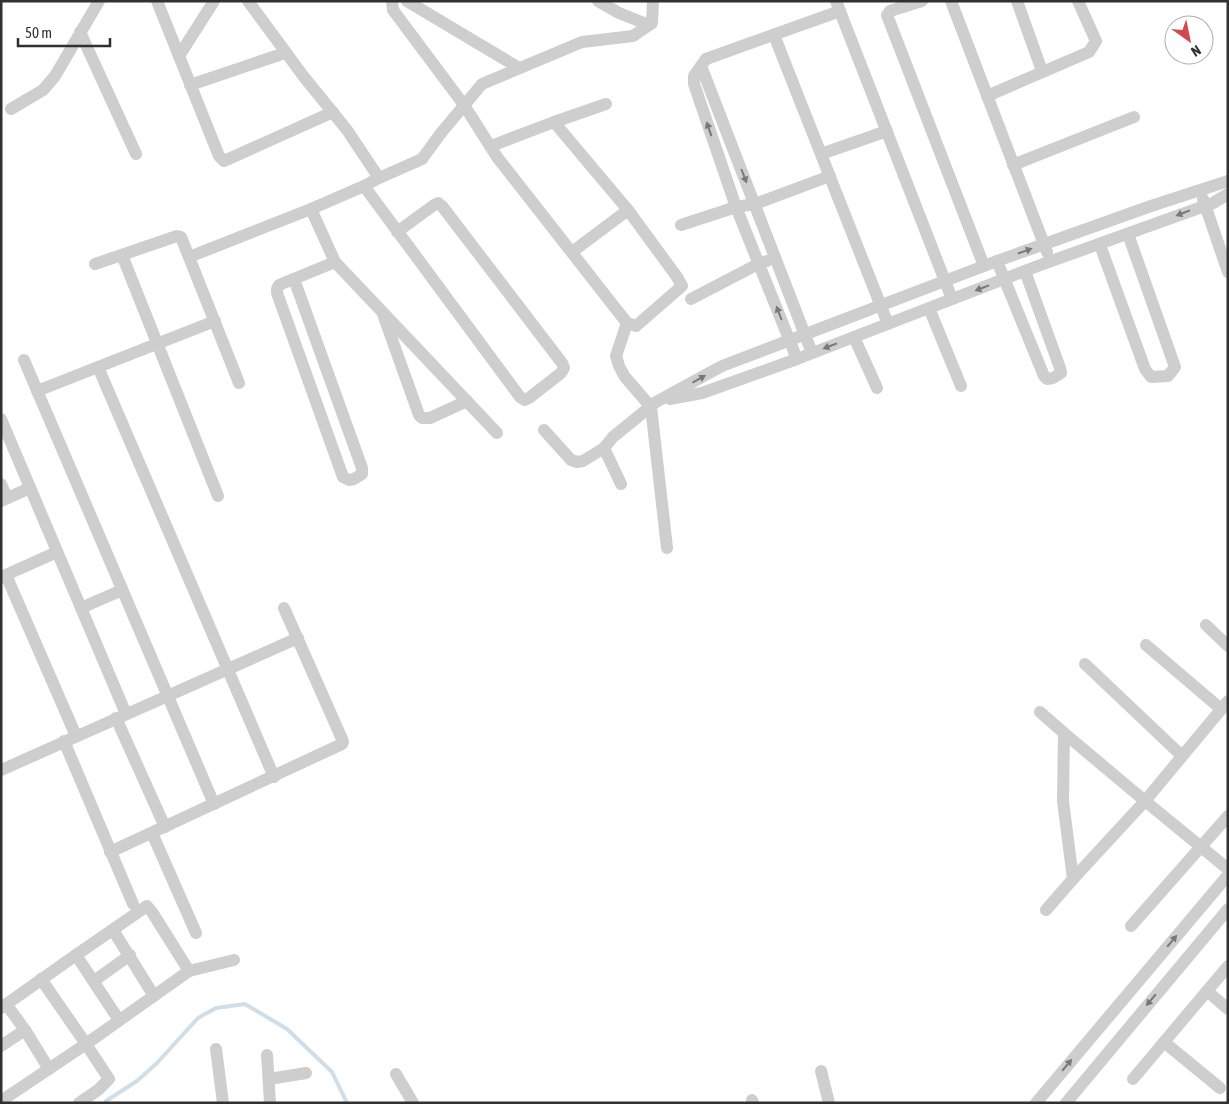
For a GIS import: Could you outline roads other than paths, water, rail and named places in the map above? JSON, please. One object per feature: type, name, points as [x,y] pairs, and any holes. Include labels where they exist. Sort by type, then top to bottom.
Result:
[{"type":"street","points":[[11,109],[43,90],[55,76],[99,1]]},
{"type":"street","points":[[157,1],[219,156],[224,160],[334,112]]},
{"type":"street","points":[[179,56],[214,1]]},
{"type":"street","points":[[248,1],[286,53],[348,130],[379,178]]},
{"type":"street","points":[[392,1],[393,10],[464,105],[498,157],[626,323],[636,326],[682,286],[678,277],[628,210],[554,122]]},
{"type":"street","points":[[407,1],[519,68]]},
{"type":"street","points":[[598,1],[619,13],[649,25]]},
{"type":"street","points":[[189,257],[311,209],[422,159],[482,84],[582,42],[633,36],[652,23],[653,1]]},
{"type":"street","points":[[922,1],[890,11],[887,15],[984,266]]},
{"type":"street","points":[[951,1],[1050,262]]},
{"type":"street","points":[[1017,1],[1042,71]]},
{"type":"street","points":[[987,96],[1089,52],[1096,41],[1078,1]]},
{"type":"street","points":[[797,359],[736,207],[694,84],[694,76],[706,59],[774,35],[838,6],[952,299]]},
{"type":"street","points":[[80,32],[136,154]]},
{"type":"street","points":[[774,35],[888,324]]},
{"type":"street","points":[[190,85],[286,53]]},
{"type":"street","points":[[702,66],[812,353]]},
{"type":"street","points":[[491,146],[606,104]]},
{"type":"street","points":[[1014,165],[1134,117]]},
{"type":"street","points":[[821,154],[887,131]]},
{"type":"street","points":[[718,154],[733,148]]},
{"type":"street","points":[[681,225],[736,207],[755,204],[830,176]]},
{"type":"street","points":[[544,430],[571,460],[583,461],[604,448],[613,437],[654,404],[722,366],[997,260],[1228,181]]},
{"type":"street","points":[[364,186],[397,232],[520,397],[525,400],[529,398],[561,373],[564,368],[562,364],[442,206],[438,203],[434,205],[397,232]]},
{"type":"street","points":[[1200,190],[1228,272]]},
{"type":"street","points":[[654,404],[702,393],[797,359],[1025,271],[1213,203],[1228,194]]},
{"type":"street","points":[[311,209],[335,262],[497,433]]},
{"type":"street","points":[[572,252],[628,210]]},
{"type":"street","points":[[1100,244],[1145,369],[1151,377],[1168,376],[1175,367],[1128,234]]},
{"type":"street","points":[[95,264],[177,236],[181,237],[239,383]]},
{"type":"street","points":[[122,255],[218,496]]},
{"type":"street","points":[[691,299],[760,263],[776,259]]},
{"type":"street","points":[[997,260],[1044,376],[1047,379],[1053,378],[1060,373],[1060,368],[1025,271]]},
{"type":"street","points":[[294,279],[362,468],[362,474],[354,479],[349,480],[343,477],[277,294],[279,285],[335,262]]},
{"type":"street","points":[[929,308],[961,386]]},
{"type":"street","points":[[383,312],[419,416],[430,418],[468,401]]},
{"type":"street","points":[[37,391],[215,321]]},
{"type":"street","points":[[626,323],[616,356],[625,377],[654,404],[666,548]]},
{"type":"street","points":[[854,337],[877,388]]},
{"type":"street","points":[[24,360],[214,804]]},
{"type":"street","points":[[98,368],[274,777]]},
{"type":"street","points":[[315,402],[336,394]]},
{"type":"street","points":[[1,419],[81,608],[121,716],[165,826]]},
{"type":"street","points":[[604,448],[621,484]]},
{"type":"street","points":[[1,484],[4,499],[30,488]]},
{"type":"street","points":[[57,552],[3,576],[76,736]]},
{"type":"street","points":[[81,608],[122,590]]},
{"type":"street","points":[[110,852],[342,744],[343,742],[284,608]]},
{"type":"street","points":[[1206,625],[1228,646]]},
{"type":"street","points":[[2,769],[298,638]]},
{"type":"street","points":[[1046,910],[1145,801],[1224,705],[1146,645]]},
{"type":"street","points":[[1085,664],[1182,756]]},
{"type":"street","points":[[1040,712],[1228,869]]},
{"type":"street","points":[[1064,733],[1063,801],[1073,879]]},
{"type":"street","points":[[64,741],[133,904]]},
{"type":"street","points":[[1131,926],[1228,816]]},
{"type":"street","points":[[152,832],[196,933]]},
{"type":"street","points":[[1036,1103],[1228,874]]},
{"type":"street","points":[[49,1069],[26,1030],[4,1006],[76,954],[147,906],[189,971]]},
{"type":"street","points":[[1066,1103],[1228,909]]},
{"type":"street","points":[[113,930],[154,996]]},
{"type":"street","points":[[76,954],[119,1020]]},
{"type":"street","points":[[94,981],[130,955]]},
{"type":"street","points":[[1,1101],[189,971],[234,960]]},
{"type":"street","points":[[1134,1079],[1228,966]]},
{"type":"street","points":[[41,979],[86,1044],[108,1080],[98,1090],[79,1103]]},
{"type":"street","points":[[1207,991],[1228,1009]]},
{"type":"street","points":[[1,1046],[26,1030]]},
{"type":"street","points":[[1164,1042],[1220,1088]]},
{"type":"street","points":[[216,1050],[223,1103]]},
{"type":"street","points":[[267,1055],[270,1103]]},
{"type":"street","points":[[821,1071],[829,1103]]},
{"type":"street","points":[[269,1079],[306,1072]]},
{"type":"street","points":[[396,1074],[413,1103]]},
{"type":"waterway","points":[[106,1103],[106,1101],[137,1081],[157,1063],[198,1018],[216,1008],[245,1004],[287,1029],[332,1072],[347,1103]]}]
